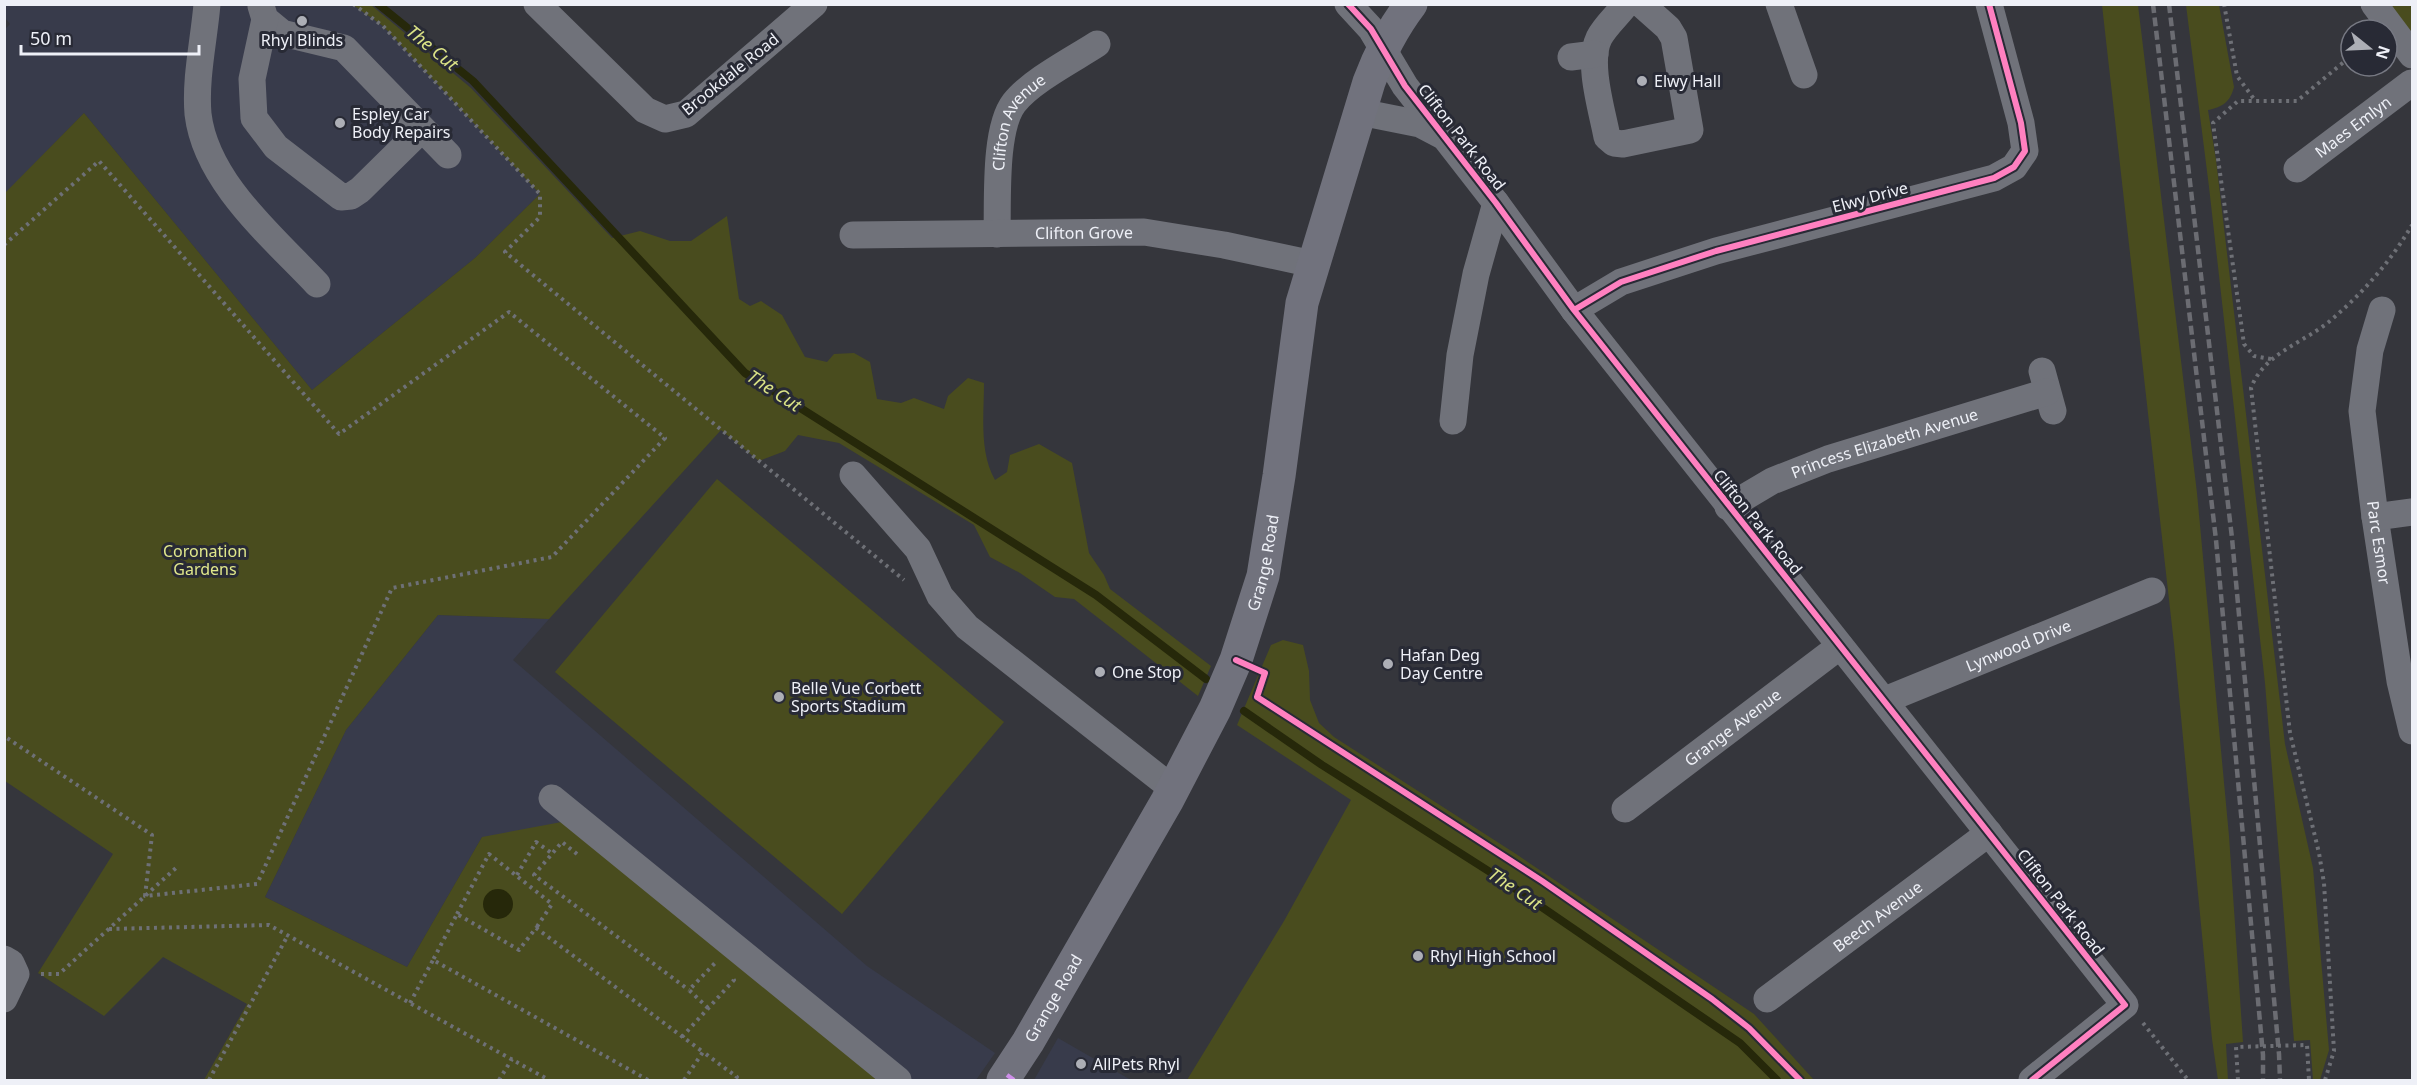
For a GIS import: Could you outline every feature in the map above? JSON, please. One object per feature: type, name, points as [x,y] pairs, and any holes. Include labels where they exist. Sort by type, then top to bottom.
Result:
[{"type":"main road","name":"Grange Road","points":[[1003,1080],[1028,1042],[1173,789],[1215,709],[1236,660],[1263,576],[1302,303],[1359,112],[1383,47],[1396,23],[1411,4]]},
{"type":"street","points":[[207,4],[199,76],[198,115],[208,153],[233,195],[317,285]]},
{"type":"street","name":"Brookdale Road","points":[[537,4],[645,110],[665,119],[686,114],[814,4]]},
{"type":"street","name":"Clifton Park Road","points":[[1348,4],[1371,29],[1406,86],[1496,203],[1574,310],[2125,1005]]},
{"type":"street","points":[[1626,4],[1583,55],[1596,76],[1607,137],[1614,143],[1623,144],[1699,128],[1674,38],[1668,28],[1641,4]]},
{"type":"street","points":[[1779,4],[1804,75]]},
{"type":"street","name":"Elwy Drive","points":[[1574,310],[1621,282],[1716,251],[1994,178],[2014,167],[2025,151],[2021,123],[1989,4]]},
{"type":"street","points":[[2374,4],[2412,55]]},
{"type":"street","points":[[263,12],[282,33],[344,48],[448,155]]},
{"type":"street","points":[[263,12],[252,79],[254,118],[276,147],[341,197],[351,196],[360,190],[422,129]]},
{"type":"street","name":"Clifton Avenue","points":[[997,234],[1000,141],[1013,104],[1026,91],[1097,44]]},
{"type":"street","name":"Maes Emlyn","points":[[2297,169],[2412,82]]},
{"type":"street","points":[[1359,112],[1420,124],[1442,135]]},
{"type":"street","points":[[1453,421],[1460,355],[1476,274],[1496,203]]},
{"type":"street","name":"Clifton Grove","points":[[853,235],[1144,232],[1224,245],[1313,264]]},
{"type":"street","name":"Parc Esmor","points":[[2382,310],[2359,348],[2362,411],[2375,517],[2400,681],[2412,732]]},
{"type":"street","name":"Princess Elizabeth Avenue","points":[[1728,507],[1772,481],[1828,459],[2047,392]]},
{"type":"street","points":[[853,475],[918,549],[940,596],[955,615],[1173,789]]},
{"type":"street","points":[[2375,517],[2412,512]]},
{"type":"street","name":"Lynwood Drive","points":[[1885,700],[2152,591]]},
{"type":"street","name":"Grange Avenue","points":[[1625,809],[1840,646]]},
{"type":"street","points":[[552,798],[898,1080]]},
{"type":"street","name":"Beech Avenue","points":[[1767,999],[1989,833]]},
{"type":"street","points":[[4,999],[10,966]]},
{"type":"street","points":[[2032,1080],[2125,1005]]},
{"type":"path","points":[[353,4],[383,26],[540,194],[540,218],[505,252],[912,586]]},
{"type":"path","points":[[2224,4],[2236,76],[2255,100]]},
{"type":"path","points":[[2271,359],[2254,356],[2244,344],[2213,123],[2238,101],[2296,100],[2339,66]]},
{"type":"path","points":[[4,245],[99,161],[339,434],[509,312],[665,438],[552,557],[392,588],[257,884],[145,896]]},
{"type":"path","points":[[2325,1080],[2334,1050],[2324,883],[2290,733],[2251,388],[2255,378],[2271,359],[2329,322],[2360,294],[2381,271],[2412,225]]},
{"type":"path","points":[[4,736],[152,835],[145,896]]},
{"type":"path","points":[[517,875],[536,842],[553,854]]},
{"type":"path","points":[[580,856],[562,842],[534,875],[689,990],[708,1008]]},
{"type":"path","points":[[410,1003],[433,960],[457,914],[489,854],[552,904],[519,950],[457,914]]},
{"type":"path","points":[[10,966],[59,975],[177,867]]},
{"type":"path","points":[[109,929],[269,926],[549,1080]]},
{"type":"path","points":[[536,928],[737,1077],[735,1080]]},
{"type":"path","points":[[209,1080],[288,935]]},
{"type":"path","points":[[708,954],[723,967]]},
{"type":"path","points":[[433,960],[648,1080]]},
{"type":"path","points":[[689,990],[717,961]]},
{"type":"path","points":[[682,1037],[734,980],[728,974]]},
{"type":"path","points":[[2125,1005],[2145,1025],[2188,1080]]},
{"type":"path","points":[[2238,1080],[2236,1047],[2307,1045],[2309,1080]]},
{"type":"path","points":[[684,1080],[703,1052]]},
{"type":"path","points":[[499,1080],[512,1059]]},
{"type":"shaded area","points":[[353,4],[383,26],[540,194],[475,258],[312,390],[84,113],[5,194],[4,30],[10,24],[5,18],[5,5]]},
{"type":"shaded area","points":[[438,615],[549,619],[513,660],[867,966],[995,1053],[976,1080],[881,1080],[482,837],[407,967],[265,897],[346,730]]},
{"type":"shaded area","points":[[498,889],[509,893],[513,904],[509,915],[498,919],[487,915],[483,904],[487,893]]},
{"type":"shaded area","points":[[1058,1038],[1131,1080],[1034,1080]]},
{"type":"green space","name":"Coronation Gardens","points":[[353,5],[371,5],[471,88],[612,238],[640,231],[670,241],[691,241],[727,216],[739,299],[750,306],[761,301],[782,315],[805,357],[827,362],[834,354],[854,353],[870,362],[877,399],[901,403],[914,398],[944,409],[948,396],[968,378],[984,383],[984,445],[995,480],[1007,472],[1010,455],[1039,444],[1072,463],[1089,553],[1104,575],[1110,589],[1211,666],[1198,696],[1074,599],[1055,597],[1020,573],[990,557],[974,525],[839,443],[798,435],[785,451],[759,461],[721,430],[549,619],[438,615],[346,730],[265,897],[407,967],[482,837],[567,821],[881,1080],[204,1080],[247,1004],[163,957],[104,1016],[38,973],[113,854],[5,781],[4,194],[84,113],[312,390],[475,258],[540,194],[383,26]]},
{"type":"green space","points":[[2102,5],[2138,5],[2197,493],[2229,836],[2243,1042],[2226,1044],[2228,1080],[2218,1080],[2212,1039],[2174,644]]},
{"type":"green space","points":[[2186,5],[2219,5],[2234,87],[2225,103],[2208,110],[2216,160],[2285,744],[2313,868],[2329,1050],[2320,1080],[2313,1080],[2310,1040],[2294,1041],[2265,683]]},
{"type":"green space","points":[[2387,5],[2412,7],[2412,33],[2399,18]]},
{"type":"green space","name":"Belle Vue Corbett Sports Stadium","points":[[717,479],[1004,722],[842,914],[555,672]]},
{"type":"green space","name":"Rhyl High School","points":[[1283,640],[1303,645],[1309,671],[1310,700],[1319,723],[1334,737],[1516,854],[1754,1014],[1814,1080],[1187,1080],[1284,921],[1351,800],[1237,725],[1271,645]]},
{"type":"waterway","name":"The Cut","points":[[378,4],[473,81],[745,373],[1096,595],[1206,679]]},
{"type":"waterway","name":"The Cut","points":[[1244,711],[1322,765],[1501,879],[1740,1043],[1777,1080]]},
{"type":"railway","points":[[2153,4],[2216,540],[2263,1055],[2263,1080]]},
{"type":"railway","points":[[2169,4],[2232,538],[2280,1080]]},
{"type":"marked path","points":[[1007,1075],[1014,1080]]},
{"type":"cycle path","points":[[1348,4],[1371,29],[1405,86],[1496,203],[1574,310],[2125,1005],[2032,1080]]},
{"type":"cycle path","points":[[1574,310],[1621,282],[1716,251],[1994,178],[2014,167],[2025,151],[2021,123],[1989,4]]},
{"type":"cycle path","points":[[1236,660],[1265,673],[1257,697],[1542,881],[1712,999],[1749,1028],[1800,1080]]},
{"type":"place","name":"Rhyl Blinds","points":[[302,21]]},
{"type":"place","name":"Elwy Hall","points":[[1642,81]]},
{"type":"place","name":"Espley Car Body Repairs","points":[[340,123]]},
{"type":"place","name":"Hafan Deg Day Centre","points":[[1388,664]]},
{"type":"place","name":"One Stop","points":[[1100,672]]},
{"type":"place","name":"Belle Vue Corbett Sports Stadium","points":[[779,697]]},
{"type":"place","name":"Rhyl High School","points":[[1418,956]]},
{"type":"place","name":"AllPets Rhyl","points":[[1081,1064]]}]
